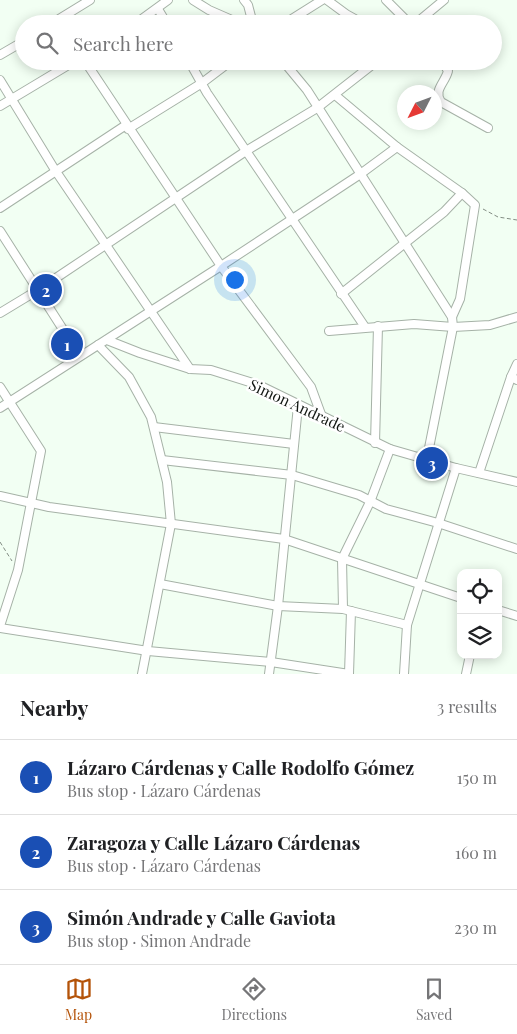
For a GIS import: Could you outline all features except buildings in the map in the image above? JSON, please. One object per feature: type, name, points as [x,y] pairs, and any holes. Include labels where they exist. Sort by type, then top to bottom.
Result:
[{"type":"street","points":[[71,15],[90,0]]},
{"type":"street","points":[[149,15],[168,0]]},
{"type":"street","points":[[193,0],[221,15]]},
{"type":"street","points":[[244,0],[248,5],[251,15]]},
{"type":"street","points":[[298,15],[322,0]]},
{"type":"street","points":[[328,0],[348,15]]},
{"type":"street","points":[[386,0],[401,15]]},
{"type":"street","points":[[426,15],[444,0]]},
{"type":"street","points":[[158,9],[162,15]]},
{"type":"street","points":[[0,55],[15,46]]},
{"type":"street","points":[[0,106],[60,70]]},
{"type":"street","points":[[91,70],[174,198],[221,266],[311,387],[322,417]]},
{"type":"street","points":[[194,70],[290,218],[365,327]]},
{"type":"street","points":[[0,208],[55,170],[202,83],[219,70]]},
{"type":"street","points":[[290,70],[307,90],[359,175],[406,242],[452,317]]},
{"type":"street","points":[[0,312],[38,290],[246,151],[317,108],[335,96],[366,70]]},
{"type":"street","points":[[447,70],[437,92],[441,102],[488,128]]},
{"type":"street","points":[[0,80],[55,170],[190,369]]},
{"type":"street","points":[[335,96],[475,205],[460,299],[452,317],[452,327],[427,458]]},
{"type":"street","points":[[0,408],[108,340],[150,310],[221,266],[290,218],[359,175],[397,146]]},
{"type":"street","points":[[341,294],[444,212],[462,193]]},
{"type":"street","points":[[0,231],[80,356]]},
{"type":"street","points":[[329,331],[414,324],[452,327],[490,326],[517,317]]},
{"type":"street","points":[[375,443],[378,326]]},
{"type":"street","name":"Simon Andrade","points":[[108,340],[140,354],[190,369],[211,370],[259,386],[390,449],[427,458],[456,468],[517,482]]},
{"type":"street","points":[[98,345],[129,377],[154,427],[162,460],[171,524],[148,651],[142,674]]},
{"type":"street","points":[[479,473],[514,379],[517,364]]},
{"type":"street","points":[[0,387],[41,451],[33,502],[18,570],[0,627],[148,651],[271,662],[349,674],[347,610],[342,559],[370,502],[390,449]]},
{"type":"street","points":[[269,674],[278,606],[298,406]]},
{"type":"street","points":[[154,427],[294,444]]},
{"type":"street","points":[[162,460],[292,475],[359,495],[386,509],[438,523],[517,549]]},
{"type":"street","points":[[404,674],[407,625],[456,468]]},
{"type":"street","points":[[0,496],[33,502],[49,508],[284,539],[457,597]]},
{"type":"street","points":[[160,584],[278,606],[347,610],[407,625]]},
{"type":"street","points":[[502,611],[517,616]]},
{"type":"street","points":[[466,674],[469,659]]},
{"type":"path","points":[[475,205],[498,217],[517,220]]},
{"type":"path","points":[[0,542],[18,570]]},
{"type":"place","name":"Zaragoza y Calle Lázaro Cárdenas","points":[[46,290]]},
{"type":"place","name":"Lázaro Cárdenas y Calle Rodolfo Gómez","points":[[67,344]]},
{"type":"place","name":"Simón Andrade y Calle Gaviota","points":[[432,463]]}]
